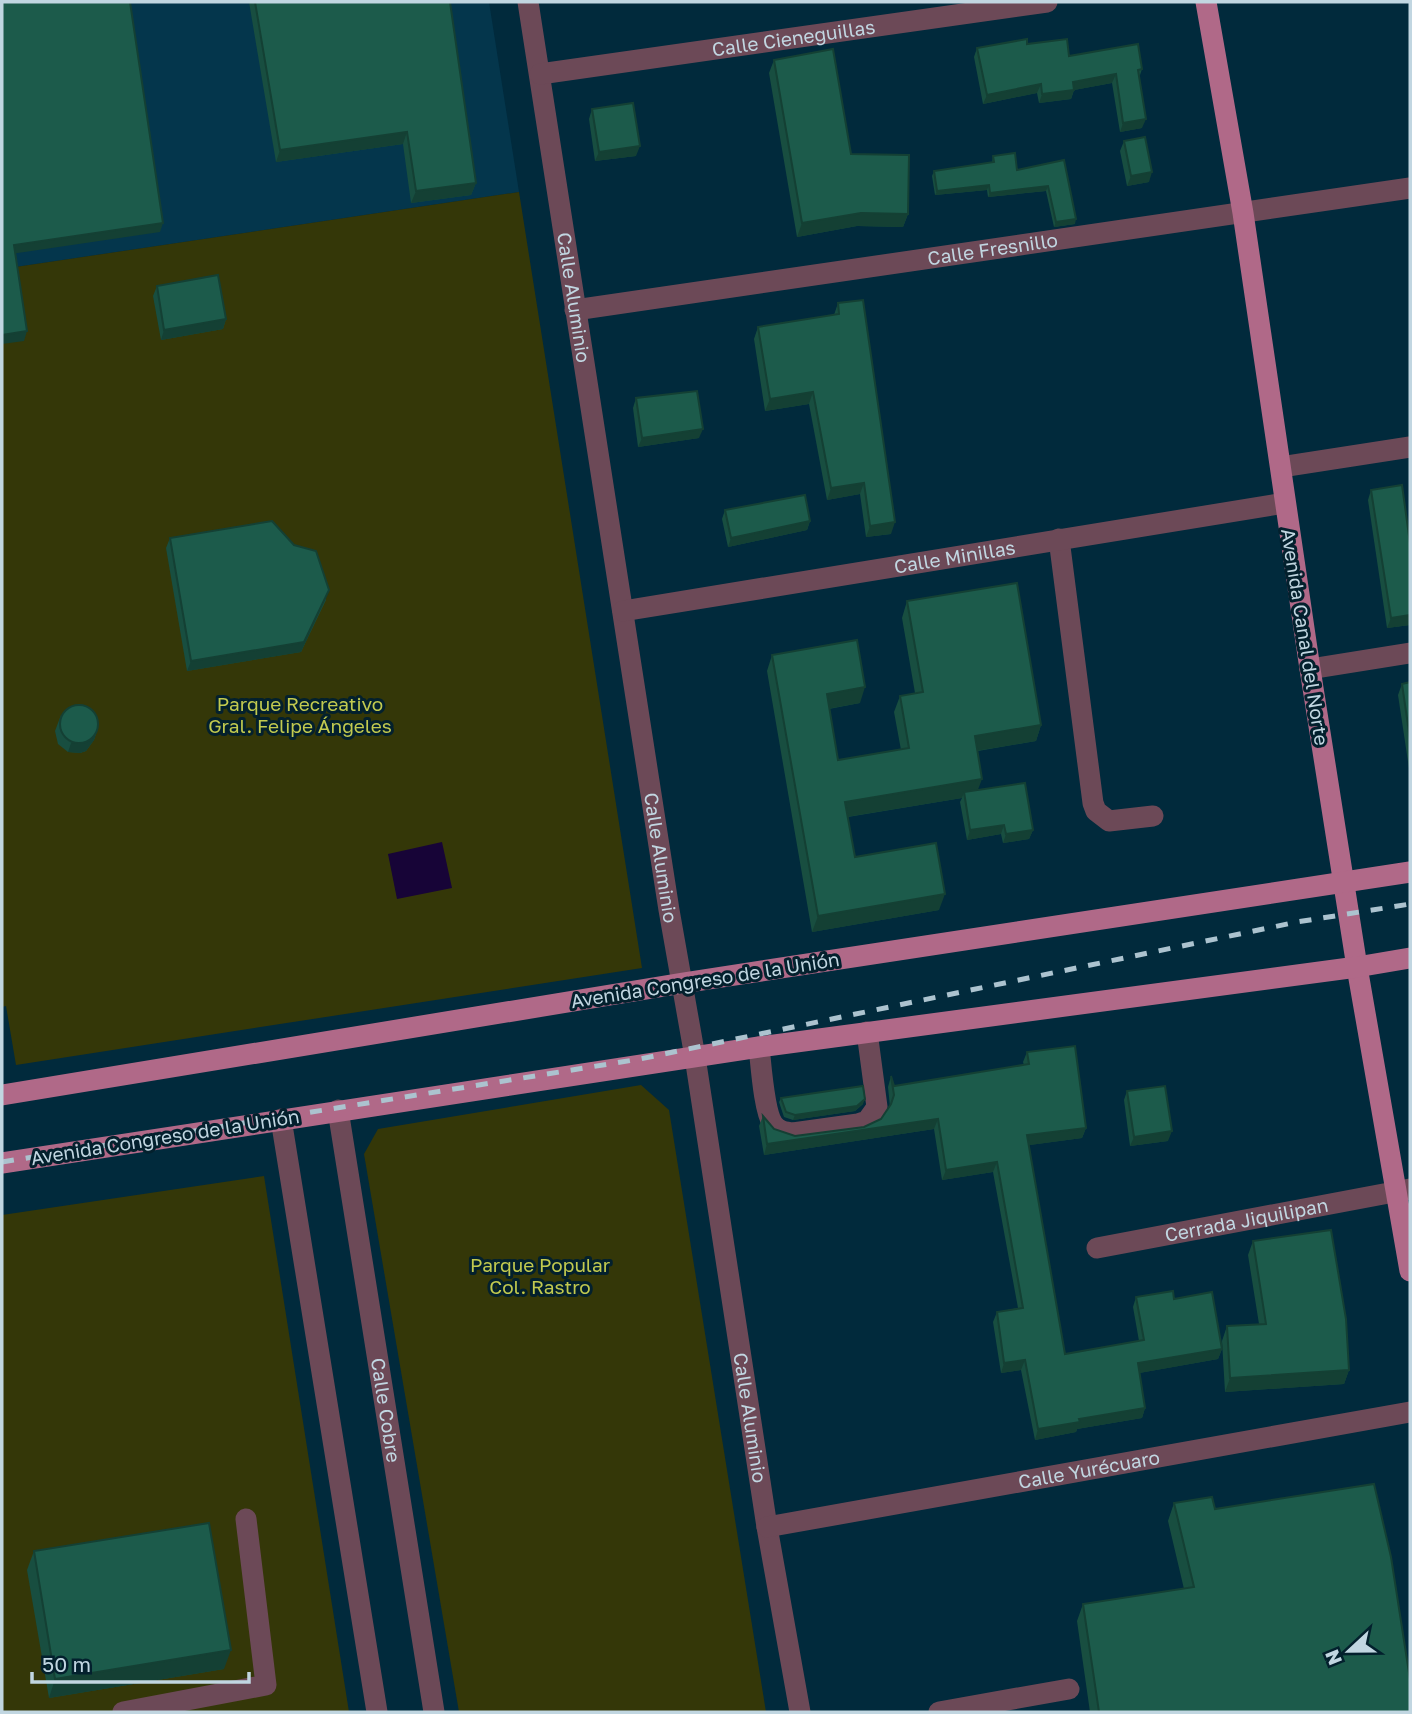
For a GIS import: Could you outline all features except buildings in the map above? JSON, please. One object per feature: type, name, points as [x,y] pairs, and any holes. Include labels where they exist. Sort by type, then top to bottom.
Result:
[{"type":"main road","name":"Avenida Canal del Norte","points":[[1206,2],[1243,213],[1357,967],[1404,1190],[1410,1272]]},
{"type":"main road","name":"Avenida Congreso de la Unión","points":[[2,1095],[683,982],[1410,872]]},
{"type":"main road","name":"Avenida Congreso de la Unión","points":[[2,1163],[759,1047],[1410,958]]},
{"type":"street","name":"Calle Aluminio","points":[[528,2],[767,1527],[800,1712]]},
{"type":"street","name":"Calle Cieneguillas","points":[[540,74],[1047,2]]},
{"type":"street","name":"Calle Fresnillo","points":[[575,310],[1410,188]]},
{"type":"street","points":[[1281,467],[1410,447]]},
{"type":"street","name":"Calle Minillas","points":[[623,611],[1285,503]]},
{"type":"street","points":[[1059,539],[1093,803],[1096,811],[1109,821],[1153,816]]},
{"type":"street","points":[[1310,669],[1410,653]]},
{"type":"street","points":[[759,1047],[769,1114],[777,1128],[793,1133],[859,1124],[867,1121],[877,1108],[867,1032]]},
{"type":"street","name":"Calle Cobre","points":[[338,1111],[435,1712]]},
{"type":"street","points":[[281,1119],[377,1712]]},
{"type":"street","name":"Cerrada Jiquilipan","points":[[1097,1248],[1404,1190]]},
{"type":"street","name":"Calle Yurécuaro","points":[[767,1527],[1410,1412]]},
{"type":"street","points":[[123,1712],[266,1685],[246,1519]]},
{"type":"street","points":[[939,1712],[1069,1689]]},
{"type":"shaded area","points":[[2,2],[489,2],[519,192],[2,269]]},
{"type":"shaded area","points":[[442,842],[452,888],[397,899],[388,854]]},
{"type":"green space","name":"Parque Recreativo Gral. Felipe Ángeles","points":[[519,192],[642,968],[16,1065],[6,1006],[2,1007],[2,269]]},
{"type":"green space","name":"Parque Popular Col. Rastro","points":[[641,1085],[669,1110],[766,1712],[459,1712],[364,1154],[378,1129]]},
{"type":"green space","points":[[264,1176],[349,1712],[2,1712],[2,1215]]},
{"type":"railway","points":[[2,1162],[640,1059],[1297,922],[1410,904]]}]
